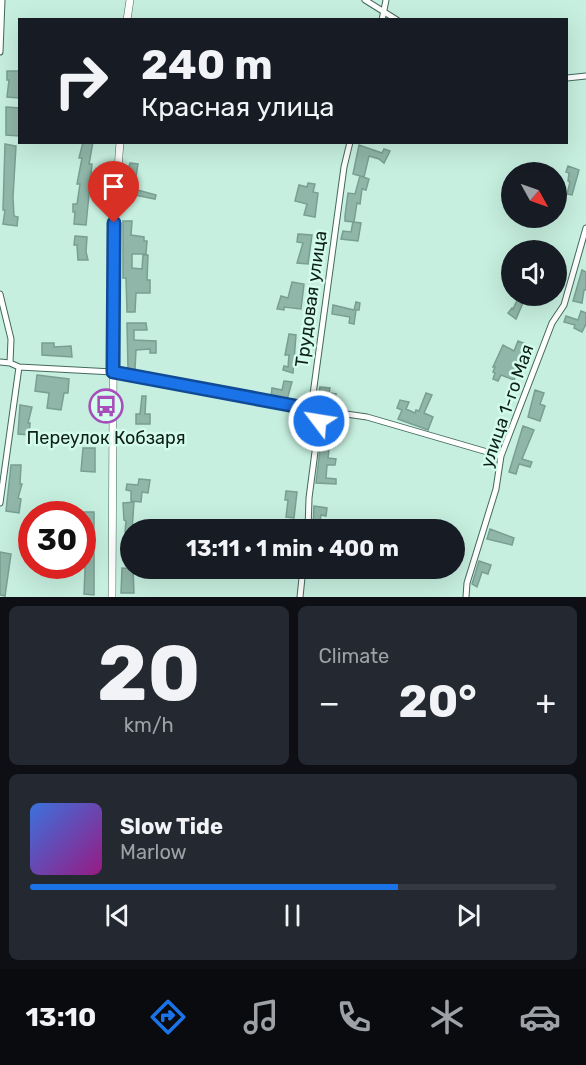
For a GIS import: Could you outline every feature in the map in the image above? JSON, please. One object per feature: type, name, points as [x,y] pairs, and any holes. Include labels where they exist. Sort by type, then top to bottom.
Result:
[{"type":"main road","points":[[127,18],[130,0]]},
{"type":"main road","points":[[112,597],[114,223],[120,144]]},
{"type":"street","points":[[0,52],[2,0]]},
{"type":"street","points":[[365,0],[394,18]]},
{"type":"street","points":[[382,18],[386,0]]},
{"type":"street","points":[[568,78],[586,76]]},
{"type":"street","name":"Трудовая улица","points":[[308,519],[319,421],[311,409],[344,167],[350,144]]},
{"type":"street","name":"улица 1-го Мая","points":[[466,597],[467,583],[496,489],[501,456],[552,323],[564,305],[586,228]]},
{"type":"street","points":[[0,294],[11,339],[10,363]]},
{"type":"street","points":[[0,362],[10,363],[19,368],[113,372],[311,409],[367,417],[501,456]]},
{"type":"street","points":[[0,503],[19,368]]},
{"type":"street","points":[[300,597],[302,579]]},
{"type":"building","points":[[7,71],[18,71],[18,98],[7,97],[9,80],[7,80]]},
{"type":"building","points":[[6,107],[18,108],[18,136],[6,135]]},
{"type":"building","points":[[5,144],[16,146],[13,197],[14,216],[18,217],[17,226],[3,224]]},
{"type":"building","points":[[82,144],[93,144],[89,164],[92,164],[86,225],[74,224],[73,204],[77,204],[80,184],[77,184],[82,158],[79,158]]},
{"type":"building","points":[[359,145],[382,153],[384,149],[390,151],[384,163],[369,156],[364,177],[353,174]]},
{"type":"building","points":[[130,163],[138,164],[134,189],[156,195],[155,199],[125,193],[131,170],[128,169]]},
{"type":"building","points":[[568,166],[579,170],[572,195],[567,194],[570,182]]},
{"type":"building","points":[[360,176],[369,179],[366,190],[362,189],[360,204],[357,203],[354,222],[361,223],[358,241],[341,239],[343,231],[351,232],[353,222],[345,221],[348,193],[355,194]]},
{"type":"building","points":[[308,183],[315,184],[313,192],[318,193],[315,217],[304,215],[307,204],[295,201],[299,185],[307,187]]},
{"type":"building","points":[[123,221],[132,221],[131,235],[144,237],[144,241],[147,241],[146,254],[132,254],[132,268],[142,269],[143,255],[148,255],[147,280],[150,280],[150,293],[136,293],[135,312],[127,312],[126,278],[123,278]]},
{"type":"building","points":[[298,234],[312,235],[308,264],[297,263],[303,243],[297,242]]},
{"type":"building","points":[[75,236],[87,237],[88,260],[78,260],[77,245],[74,245]]},
{"type":"building","points":[[582,270],[586,272],[586,290],[584,290],[582,303],[573,301]]},
{"type":"building","points":[[292,282],[304,284],[301,309],[284,307],[284,310],[277,309],[281,296],[288,298]]},
{"type":"building","points":[[356,302],[360,303],[359,310],[356,310],[354,324],[349,323],[350,317],[332,314],[333,305],[354,310]]},
{"type":"building","points":[[514,306],[522,306],[516,319],[508,313]]},
{"type":"building","points":[[581,311],[586,313],[586,324],[582,332],[574,328],[575,325],[564,322],[566,316],[578,320]]},
{"type":"building","points":[[127,323],[146,323],[147,330],[134,330],[134,340],[156,341],[156,353],[150,353],[150,349],[136,350],[135,369],[128,370]]},
{"type":"building","points":[[289,334],[296,335],[293,373],[283,370],[284,366],[288,367],[289,355],[285,355]]},
{"type":"building","points":[[518,341],[528,345],[514,380],[501,375],[498,381],[493,379],[495,367],[493,367],[503,345],[514,351]]},
{"type":"building","points":[[42,343],[54,343],[54,347],[71,346],[72,357],[42,355]]},
{"type":"building","points":[[37,375],[69,379],[68,393],[64,393],[61,410],[47,408],[49,393],[35,391]]},
{"type":"building","points":[[284,381],[292,382],[287,400],[271,397],[272,388],[282,390]]},
{"type":"building","points":[[320,387],[330,388],[329,393],[336,394],[334,407],[321,406],[323,392],[319,392]]},
{"type":"building","points":[[535,390],[544,393],[540,404],[545,406],[540,421],[528,417]]},
{"type":"building","points":[[426,393],[432,395],[424,413],[433,417],[428,430],[398,419],[402,410],[397,408],[400,400],[409,402],[406,409],[415,413],[416,410],[419,411]]},
{"type":"building","points":[[142,396],[146,396],[145,414],[150,414],[150,424],[136,424],[136,414],[140,414]]},
{"type":"building","points":[[20,405],[32,407],[28,423],[30,423],[29,435],[18,434]]},
{"type":"building","points":[[523,426],[534,430],[522,459],[532,462],[530,467],[519,464],[516,474],[509,472]]},
{"type":"building","points":[[83,448],[95,448],[95,472],[81,471]]},
{"type":"building","points":[[320,449],[329,450],[328,458],[336,459],[335,465],[327,465],[326,478],[336,479],[336,484],[316,483]]},
{"type":"building","points":[[11,465],[21,465],[20,484],[22,484],[18,498],[21,499],[18,501],[18,513],[6,511]]},
{"type":"building","points":[[139,479],[150,480],[148,493],[142,492],[141,502],[131,501],[131,491],[126,490],[127,484],[138,485]]},
{"type":"building","points":[[286,491],[297,492],[294,518],[286,517],[288,500],[285,500]]},
{"type":"building","points":[[134,502],[133,519],[124,519],[123,503]]},
{"type":"building","points":[[314,506],[327,508],[326,516],[321,515],[320,519],[313,519]]},
{"type":"building","points":[[490,529],[514,538],[512,545],[487,539]]},
{"type":"building","points":[[0,552],[11,554],[5,596],[0,595]]},
{"type":"building","points":[[479,561],[491,565],[488,574],[482,572],[477,587],[472,584]]},
{"type":"building","points":[[85,579],[94,579],[94,595],[84,594]]},
{"type":"building","points":[[122,579],[133,579],[134,593],[121,593]]},
{"type":"place","name":"Переулок Кобзаря","points":[[106,406]]},
{"type":"route","points":[[114,223],[113,372],[311,409],[319,421]]}]
